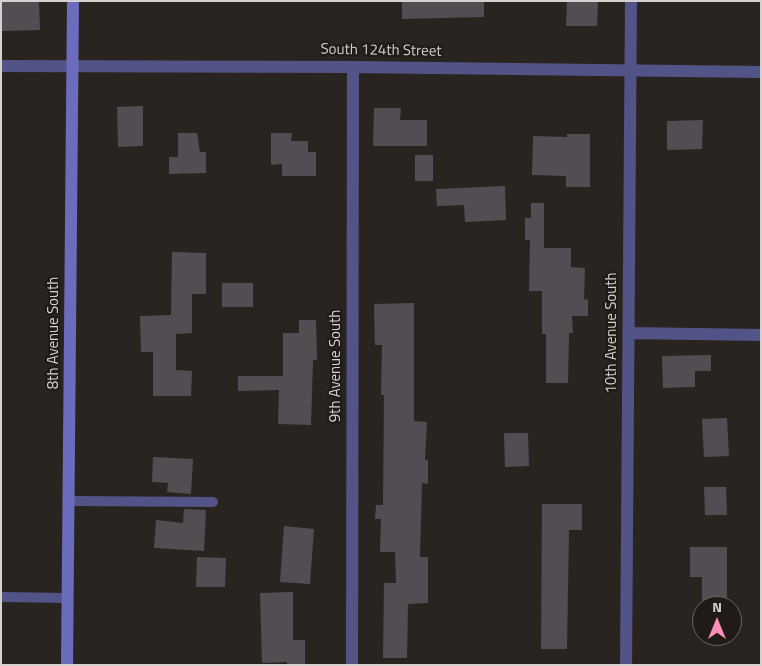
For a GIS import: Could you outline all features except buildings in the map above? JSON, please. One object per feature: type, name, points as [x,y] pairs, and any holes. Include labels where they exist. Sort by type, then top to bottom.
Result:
[{"type":"street","name":"8th Avenue South","points":[[68,665],[73,1]]},
{"type":"street","name":"10th Avenue South","points":[[626,665],[630,1]]},
{"type":"street","name":"South 124th Street","points":[[1,66],[353,67],[630,72],[761,72]]},
{"type":"street","name":"9th Avenue South","points":[[352,665],[353,67]]},
{"type":"street","points":[[628,333],[761,335]]},
{"type":"lane","points":[[70,501],[213,502]]},
{"type":"lane","points":[[1,597],[68,598]]}]
